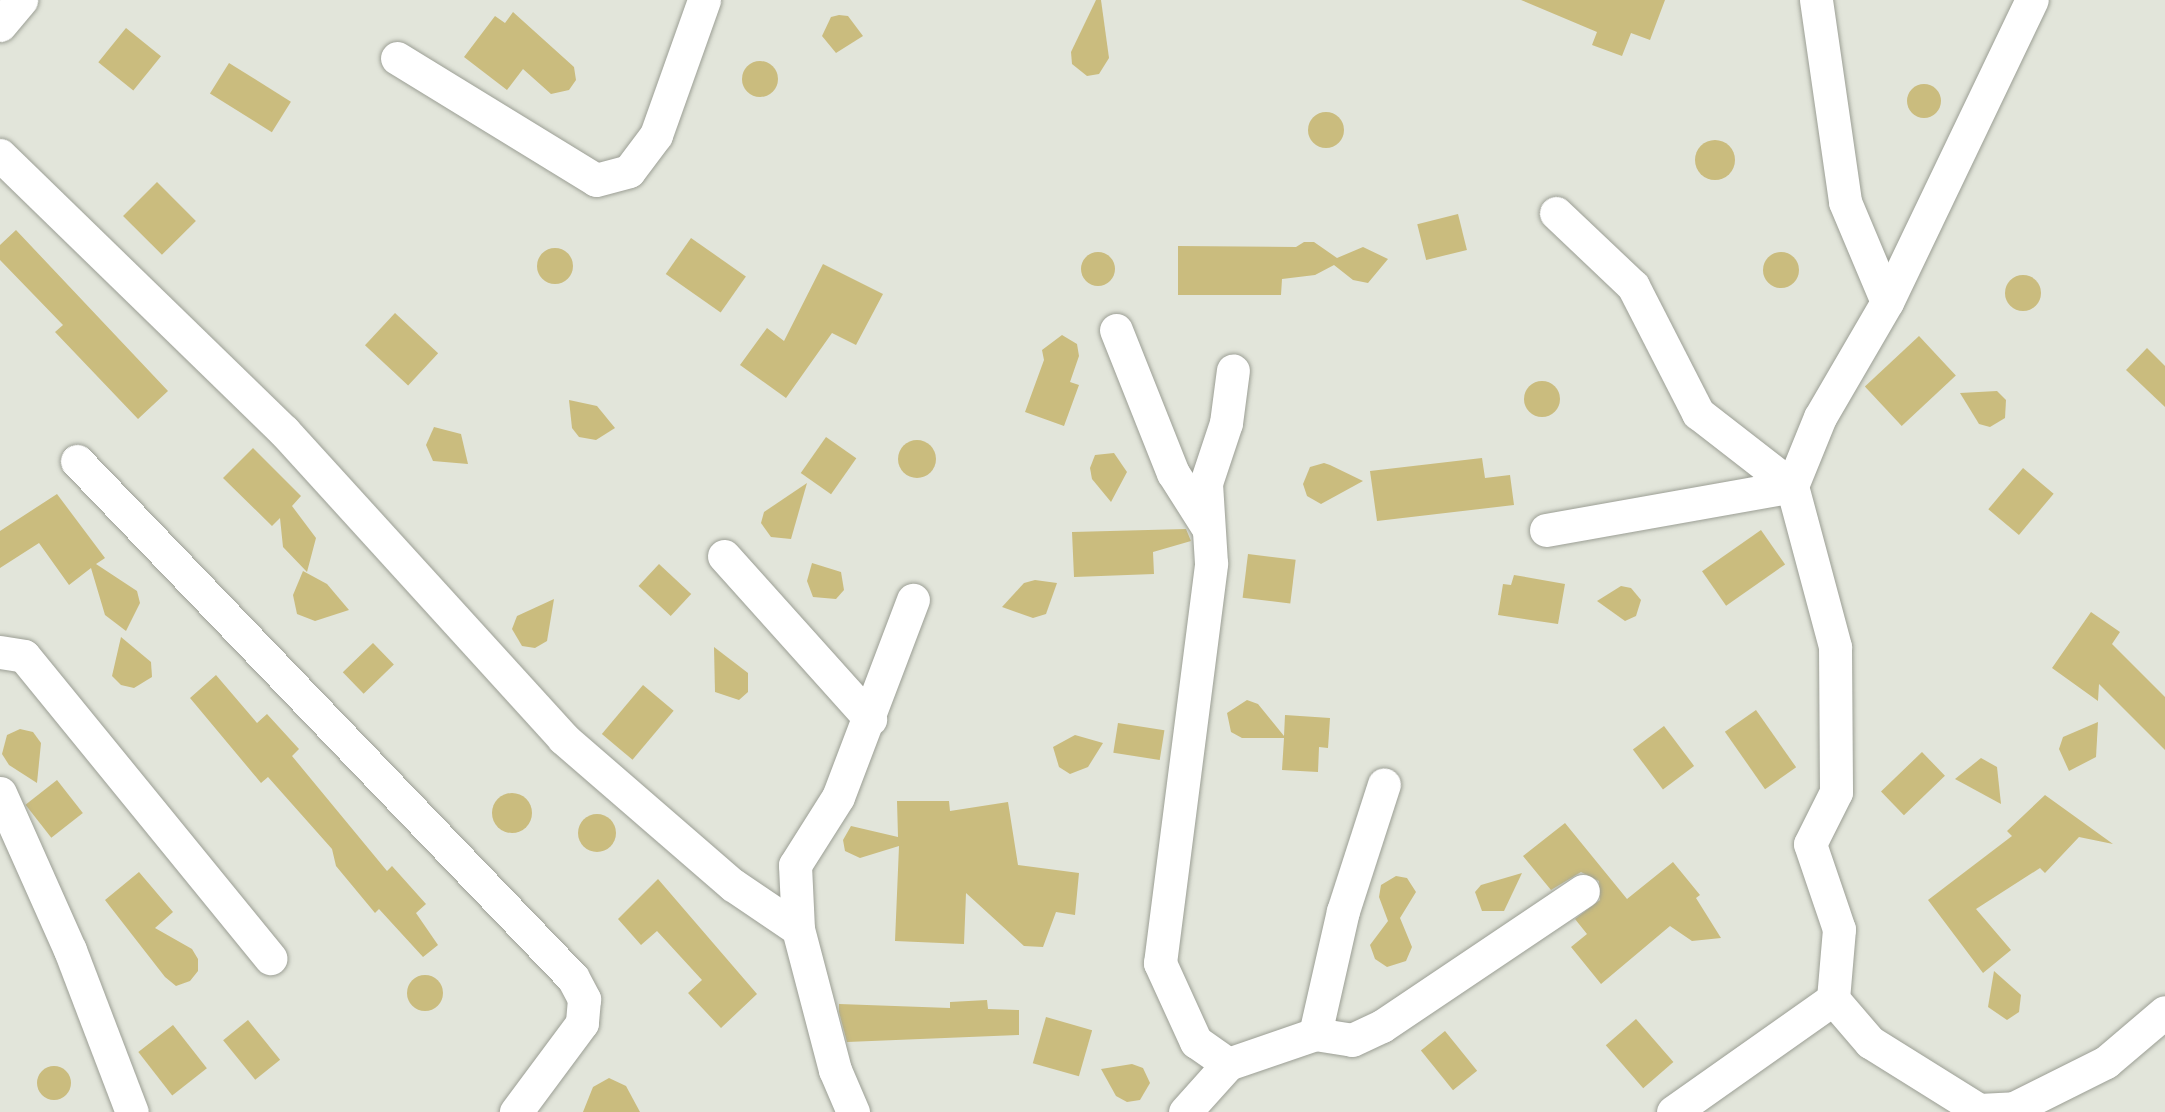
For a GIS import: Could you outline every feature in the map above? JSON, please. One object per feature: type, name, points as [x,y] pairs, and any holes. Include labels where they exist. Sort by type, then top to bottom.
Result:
[{"type":"street","points":[[0,25],[21,0]]},
{"type":"street","points":[[398,58],[596,180],[629,171],[656,135],[704,0]]},
{"type":"street","points":[[1816,0],[1845,202],[1887,302]]},
{"type":"street","points":[[2032,0],[1887,302],[1820,417],[1792,486],[1835,647],[1836,792],[1810,844],[1839,929],[1833,999],[1870,1042],[1979,1110],[2014,1108],[2106,1062],[2165,1012]]},
{"type":"street","points":[[0,155],[284,431],[563,738],[733,885],[798,929]]},
{"type":"street","points":[[1556,213],[1633,286],[1698,413],[1792,486]]},
{"type":"street","points":[[1116,330],[1173,473],[1209,529]]},
{"type":"street","points":[[1228,1064],[1196,1041],[1160,963],[1211,563],[1206,483],[1226,423],[1233,370]]},
{"type":"street","points":[[77,461],[573,978],[584,999],[582,1023],[516,1112]]},
{"type":"street","points":[[1546,530],[1792,486]]},
{"type":"street","points":[[723,556],[870,719]]},
{"type":"street","points":[[853,1112],[835,1070],[798,929],[795,865],[838,797],[870,719],[913,600]]},
{"type":"street","points":[[0,652],[24,656],[270,958]]},
{"type":"street","points":[[1315,1034],[1343,911],[1384,784]]},
{"type":"street","points":[[0,793],[70,950],[132,1112]]},
{"type":"street","points":[[1185,1112],[1228,1064],[1315,1034],[1353,1040],[1382,1026],[1583,891]]},
{"type":"street","points":[[1673,1112],[1833,999]]},
{"type":"building","points":[[1096,0],[1101,0],[1109,58],[1099,74],[1087,76],[1072,64],[1071,52]]},
{"type":"building","points":[[1521,0],[1665,0],[1650,40],[1631,33],[1622,56],[1592,45],[1597,32]]},
{"type":"building","points":[[513,12],[574,67],[576,80],[569,90],[551,94],[523,69],[507,90],[464,57],[495,16],[505,23]]},
{"type":"building","points":[[848,16],[863,36],[836,53],[822,36],[831,17]]},
{"type":"building","points":[[126,28],[161,56],[133,91],[98,62]]},
{"type":"building","points":[[760,61],[773,66],[778,79],[773,92],[760,97],[747,92],[742,79],[747,66]]},
{"type":"building","points":[[229,63],[291,102],[272,132],[210,94]]},
{"type":"building","points":[[1924,84],[1936,89],[1941,101],[1936,113],[1924,118],[1912,113],[1907,101],[1912,89]]},
{"type":"building","points":[[1326,112],[1339,117],[1344,130],[1339,143],[1326,148],[1313,143],[1308,130],[1313,117]]},
{"type":"building","points":[[1715,140],[1723,141],[1729,146],[1734,152],[1734,168],[1729,174],[1723,179],[1715,180],[1707,179],[1701,174],[1696,168],[1695,160],[1696,152],[1701,146],[1707,141]]},
{"type":"building","points":[[157,182],[196,221],[162,255],[123,216]]},
{"type":"building","points":[[1458,214],[1467,250],[1426,260],[1417,224]]},
{"type":"building","points":[[16,230],[168,391],[138,419],[55,332],[63,325],[0,260],[0,245]]},
{"type":"building","points":[[691,238],[746,276],[721,312],[666,274]]},
{"type":"building","points":[[1304,242],[1314,242],[1337,258],[1363,247],[1388,259],[1368,283],[1353,280],[1334,265],[1315,275],[1282,279],[1281,295],[1178,295],[1178,246],[1296,247]]},
{"type":"building","points":[[555,248],[568,253],[573,266],[568,279],[555,284],[542,279],[537,266],[542,253]]},
{"type":"building","points":[[1098,252],[1110,257],[1115,269],[1110,281],[1098,286],[1086,281],[1081,269],[1086,257]]},
{"type":"building","points":[[1781,252],[1794,257],[1799,270],[1794,283],[1781,288],[1768,283],[1763,270],[1768,257]]},
{"type":"building","points":[[823,264],[883,294],[856,345],[832,333],[786,398],[740,365],[767,328],[784,341]]},
{"type":"building","points":[[2023,275],[2036,280],[2041,293],[2036,306],[2023,311],[2010,306],[2005,293],[2010,280]]},
{"type":"building","points":[[395,313],[438,353],[408,385],[365,345]]},
{"type":"building","points":[[1062,335],[1077,344],[1079,356],[1070,382],[1079,385],[1064,426],[1025,412],[1044,360],[1042,350]]},
{"type":"building","points":[[1919,336],[1956,375],[1902,426],[1865,386]]},
{"type":"building","points":[[2147,348],[2165,366],[2165,407],[2126,370]]},
{"type":"building","points":[[1542,381],[1555,386],[1560,399],[1555,412],[1542,417],[1529,412],[1524,399],[1529,386]]},
{"type":"building","points":[[1997,391],[2006,400],[2005,418],[1990,427],[1979,424],[1960,393]]},
{"type":"building","points":[[569,400],[597,406],[615,428],[596,440],[579,437],[572,428]]},
{"type":"building","points":[[434,427],[461,434],[468,464],[433,461],[426,445]]},
{"type":"building","points":[[826,437],[856,458],[831,494],[801,473]]},
{"type":"building","points":[[917,440],[930,446],[936,459],[930,472],[917,478],[904,472],[898,459],[904,446]]},
{"type":"building","points":[[253,448],[301,496],[292,506],[316,538],[307,572],[283,547],[280,518],[272,526],[223,478]]},
{"type":"building","points":[[1114,453],[1127,472],[1111,502],[1092,479],[1090,468],[1095,455]]},
{"type":"building","points":[[1482,458],[1485,478],[1510,475],[1514,505],[1377,521],[1370,471]]},
{"type":"building","points":[[1324,463],[1363,481],[1321,504],[1307,496],[1303,484],[1310,467]]},
{"type":"building","points":[[2023,468],[2054,494],[2019,535],[1988,509]]},
{"type":"building","points":[[807,483],[791,539],[771,537],[761,523],[764,512]]},
{"type":"building","points":[[57,494],[105,558],[96,564],[137,591],[140,603],[126,631],[105,615],[91,568],[69,585],[39,543],[0,568],[0,531]]},
{"type":"building","points":[[1186,529],[1191,541],[1153,552],[1154,574],[1074,577],[1072,532]]},
{"type":"building","points":[[1761,530],[1785,564],[1726,606],[1702,571]]},
{"type":"building","points":[[1248,554],[1296,560],[1290,604],[1243,598]]},
{"type":"building","points":[[812,563],[841,572],[844,590],[836,599],[813,597],[807,581]]},
{"type":"building","points":[[659,564],[691,594],[671,616],[639,586]]},
{"type":"building","points":[[303,571],[327,584],[349,610],[315,621],[297,614],[293,595]]},
{"type":"building","points":[[1514,575],[1565,584],[1558,624],[1498,615],[1503,584],[1511,585]]},
{"type":"building","points":[[1035,580],[1057,583],[1046,614],[1033,618],[1002,607],[1024,583]]},
{"type":"building","points":[[1621,586],[1631,588],[1641,600],[1636,616],[1625,621],[1597,601]]},
{"type":"building","points":[[554,599],[547,641],[535,648],[522,646],[512,629],[517,616]]},
{"type":"building","points":[[2091,612],[2120,632],[2112,644],[2165,697],[2165,750],[2099,684],[2098,701],[2052,668]]},
{"type":"building","points":[[121,637],[151,662],[152,677],[134,688],[121,685],[112,676]]},
{"type":"building","points":[[373,643],[394,665],[364,694],[343,672]]},
{"type":"building","points":[[714,647],[748,673],[748,692],[739,700],[715,692]]},
{"type":"building","points":[[216,675],[257,723],[267,714],[299,749],[292,756],[387,871],[392,866],[426,904],[416,913],[438,945],[423,957],[379,909],[375,913],[336,866],[332,849],[268,777],[261,783],[190,698]]},
{"type":"building","points":[[643,685],[674,711],[633,760],[602,734]]},
{"type":"building","points":[[1247,700],[1258,704],[1284,736],[1285,715],[1330,718],[1328,748],[1319,747],[1318,772],[1282,770],[1284,738],[1242,738],[1231,732],[1227,713]]},
{"type":"building","points":[[1756,710],[1796,767],[1765,789],[1725,732]]},
{"type":"building","points":[[2098,722],[2096,757],[2069,771],[2059,749],[2063,737]]},
{"type":"building","points":[[1118,723],[1164,730],[1160,760],[1113,753]]},
{"type":"building","points":[[1664,726],[1694,766],[1663,789],[1633,749]]},
{"type":"building","points":[[20,729],[33,732],[41,743],[37,783],[9,765],[2,754],[7,735]]},
{"type":"building","points":[[1075,735],[1103,743],[1088,767],[1070,774],[1059,767],[1053,747]]},
{"type":"building","points":[[1922,752],[1945,776],[1904,815],[1881,792]]},
{"type":"building","points":[[1981,758],[1997,767],[2001,804],[1955,779]]},
{"type":"building","points":[[57,780],[83,813],[51,838],[25,805]]},
{"type":"building","points":[[512,793],[526,799],[532,813],[526,827],[512,833],[498,827],[492,813],[498,799]]},
{"type":"building","points":[[2045,795],[2113,844],[2079,837],[2045,873],[2040,868],[1976,909],[2011,950],[1983,973],[1928,900],[2012,836],[2007,831]]},
{"type":"building","points":[[897,801],[949,801],[950,811],[1008,802],[1018,865],[1079,873],[1075,915],[1056,912],[1043,947],[1024,946],[966,893],[964,944],[895,941],[899,846],[860,858],[845,851],[843,840],[851,826],[898,837]]},
{"type":"building","points":[[597,814],[611,819],[616,833],[611,847],[597,852],[583,847],[578,833],[583,819]]},
{"type":"building","points":[[1565,823],[1627,899],[1673,862],[1700,895],[1696,898],[1721,938],[1692,941],[1670,926],[1601,984],[1571,947],[1587,934],[1575,919],[1600,900],[1599,881],[1581,872],[1551,890],[1523,856]]},
{"type":"building","points":[[139,872],[173,912],[155,928],[192,949],[198,959],[198,971],[190,981],[176,986],[165,977],[105,900]]},
{"type":"building","points":[[1522,873],[1504,911],[1482,911],[1475,892],[1481,885]]},
{"type":"building","points":[[1396,876],[1407,878],[1416,892],[1400,918],[1412,947],[1406,961],[1387,967],[1375,959],[1370,945],[1388,921],[1379,897],[1381,885]]},
{"type":"building","points":[[658,879],[757,994],[721,1028],[688,993],[702,980],[657,931],[641,945],[618,919]]},
{"type":"building","points":[[1994,971],[2021,995],[2019,1012],[2007,1020],[1988,1007]]},
{"type":"building","points":[[425,975],[438,980],[443,993],[438,1006],[425,1011],[412,1006],[407,993],[412,980]]},
{"type":"building","points":[[987,1000],[988,1009],[1019,1010],[1019,1035],[847,1042],[839,1012],[839,1004],[950,1008],[950,1002]]},
{"type":"building","points":[[1046,1017],[1092,1030],[1079,1076],[1033,1063]]},
{"type":"building","points":[[1636,1019],[1673,1062],[1643,1088],[1606,1045]]},
{"type":"building","points":[[248,1020],[280,1060],[255,1080],[223,1040]]},
{"type":"building","points":[[173,1025],[207,1068],[172,1095],[138,1052]]},
{"type":"building","points":[[1445,1031],[1477,1071],[1453,1090],[1421,1051]]},
{"type":"building","points":[[1132,1064],[1143,1068],[1150,1083],[1140,1100],[1127,1102],[1116,1096],[1101,1069]]},
{"type":"building","points":[[54,1066],[66,1071],[71,1083],[66,1095],[54,1100],[42,1095],[37,1083],[42,1071]]},
{"type":"building","points":[[609,1078],[626,1086],[640,1112],[583,1112],[593,1087]]}]
